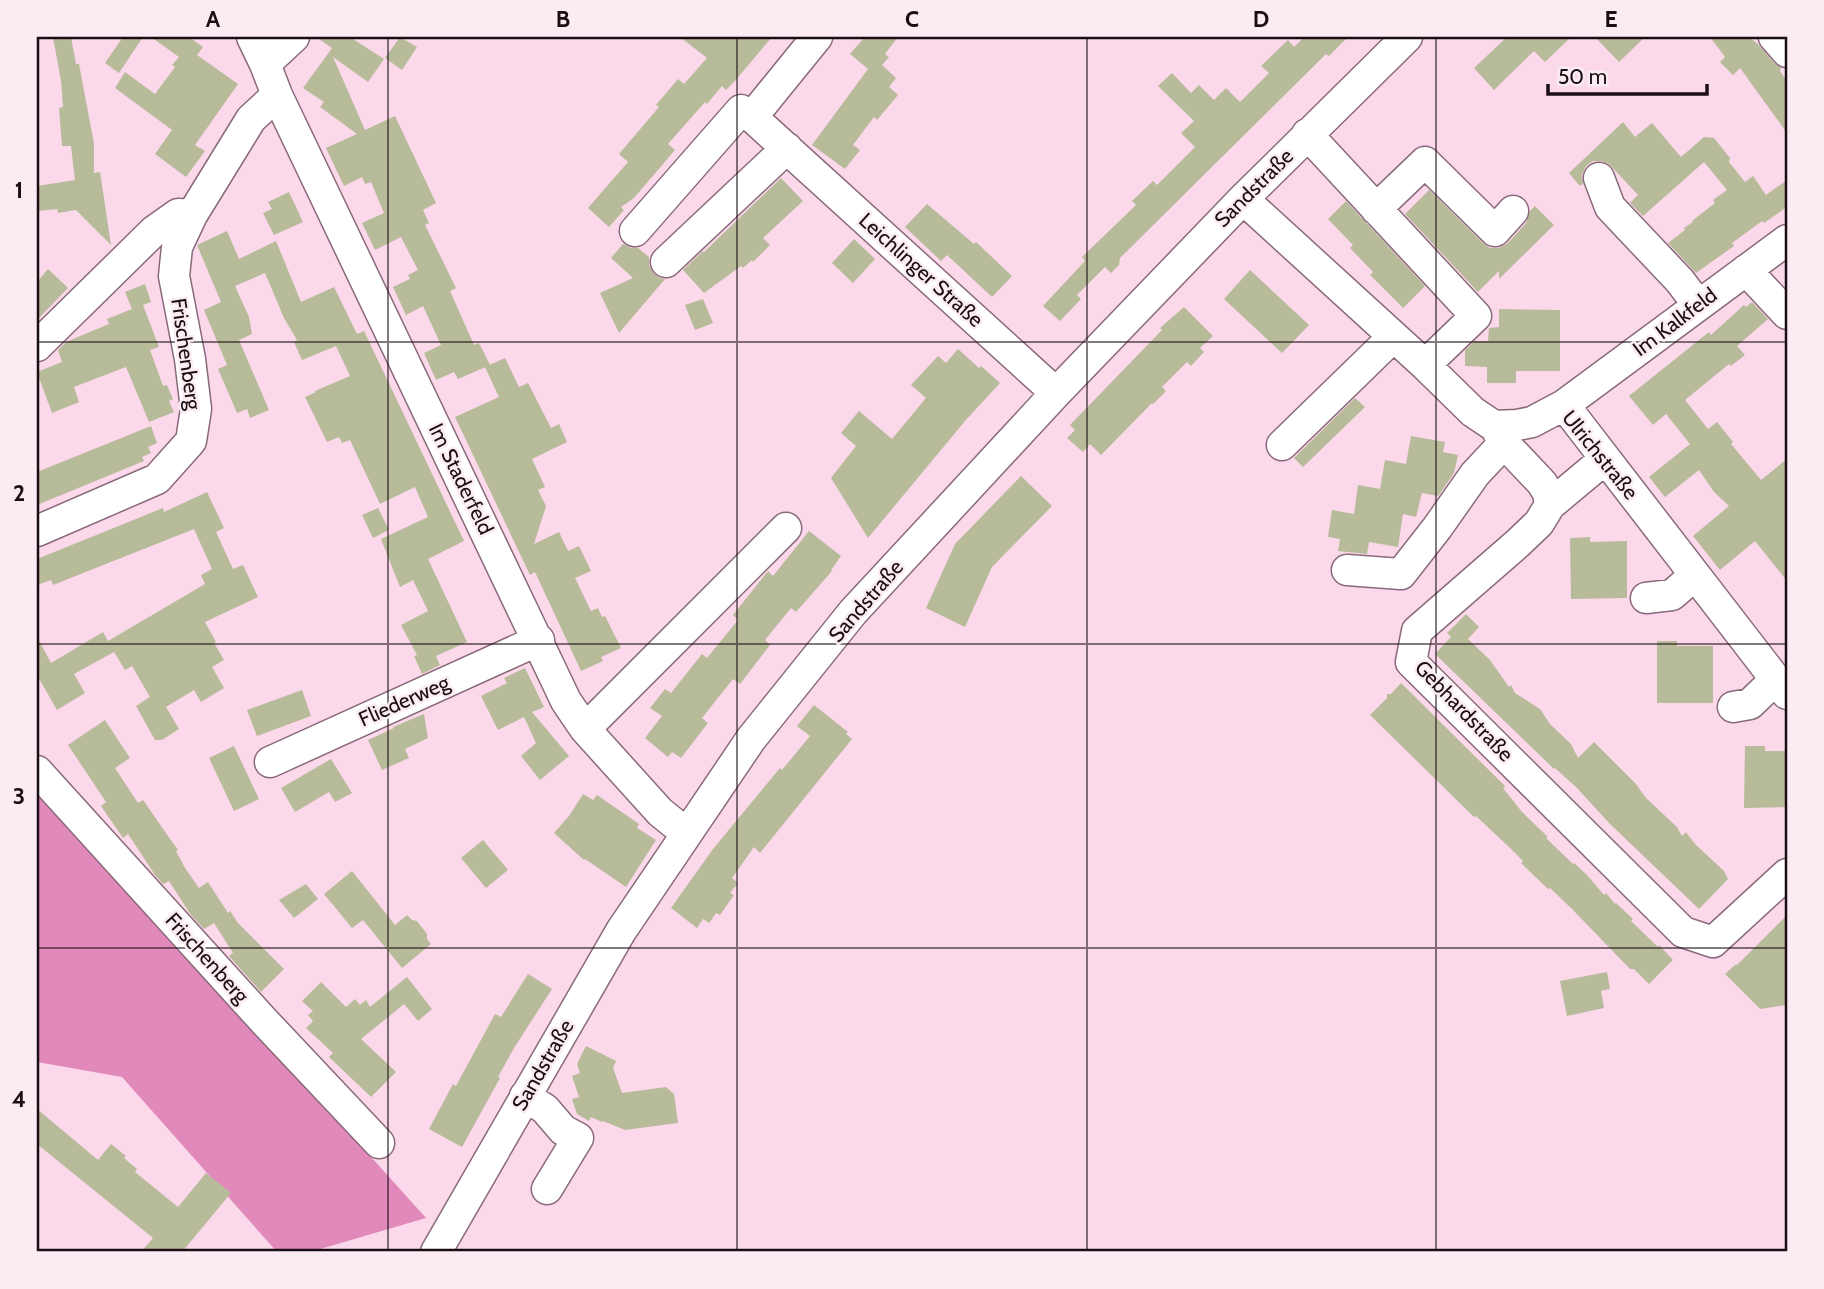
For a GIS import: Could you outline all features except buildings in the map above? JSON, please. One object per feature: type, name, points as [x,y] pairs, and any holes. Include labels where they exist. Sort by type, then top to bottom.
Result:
[{"type":"street","name":"Im Staderfeld","points":[[252,37],[277,96],[566,701],[585,729],[660,812],[686,832]]},
{"type":"street","points":[[265,64],[294,37]]},
{"type":"street","points":[[635,231],[741,110],[752,117],[817,37]]},
{"type":"street","name":"Sandstraße","points":[[436,1252],[621,931],[751,739],[853,612],[1056,393],[1307,134],[1407,37]]},
{"type":"street","points":[[1774,37],[1787,52]]},
{"type":"street","name":"Frischenberg","points":[[37,531],[157,480],[191,441],[196,409],[190,359],[174,276],[177,247],[192,215],[251,119],[277,96]]},
{"type":"street","name":"Leichlinger Straße","points":[[752,117],[1056,393]]},
{"type":"street","points":[[1307,134],[1476,316],[1424,365]]},
{"type":"street","points":[[666,262],[787,148]]},
{"type":"street","points":[[1376,209],[1425,162],[1495,231],[1513,211]]},
{"type":"street","points":[[1599,178],[1610,207],[1680,281],[1698,305]]},
{"type":"street","points":[[670,191],[677,209],[685,218],[705,225]]},
{"type":"street","points":[[1243,200],[1499,435],[1542,483],[1548,493],[1550,505]]},
{"type":"street","points":[[37,346],[154,231],[178,214],[192,215]]},
{"type":"street","name":"Im Kalkfeld","points":[[1564,405],[1787,240]]},
{"type":"street","points":[[1746,270],[1787,314]]},
{"type":"street","points":[[1282,445],[1393,337]]},
{"type":"street","name":"Ulrichstraße","points":[[1499,435],[1564,405],[1781,686]]},
{"type":"street","points":[[1347,570],[1401,573],[1437,528],[1499,435]]},
{"type":"street","points":[[1550,505],[1605,459]]},
{"type":"street","name":"Gebhardstraße","points":[[1550,505],[1539,523],[1418,632],[1411,662],[1683,932],[1713,942],[1787,874]]},
{"type":"street","points":[[585,729],[786,528]]},
{"type":"street","points":[[1646,598],[1672,595],[1695,575]]},
{"type":"street","name":"Fliederweg","points":[[270,762],[539,640]]},
{"type":"street","points":[[1733,707],[1750,704],[1781,686]]},
{"type":"street","name":"Frischenberg","points":[[37,771],[379,1143]]},
{"type":"street","points":[[525,1096],[545,1109],[563,1130],[578,1138],[547,1189]]},
{"type":"shaded area","points":[[37,786],[426,1218],[310,1252],[277,1252],[122,1077],[37,1062]]}]
